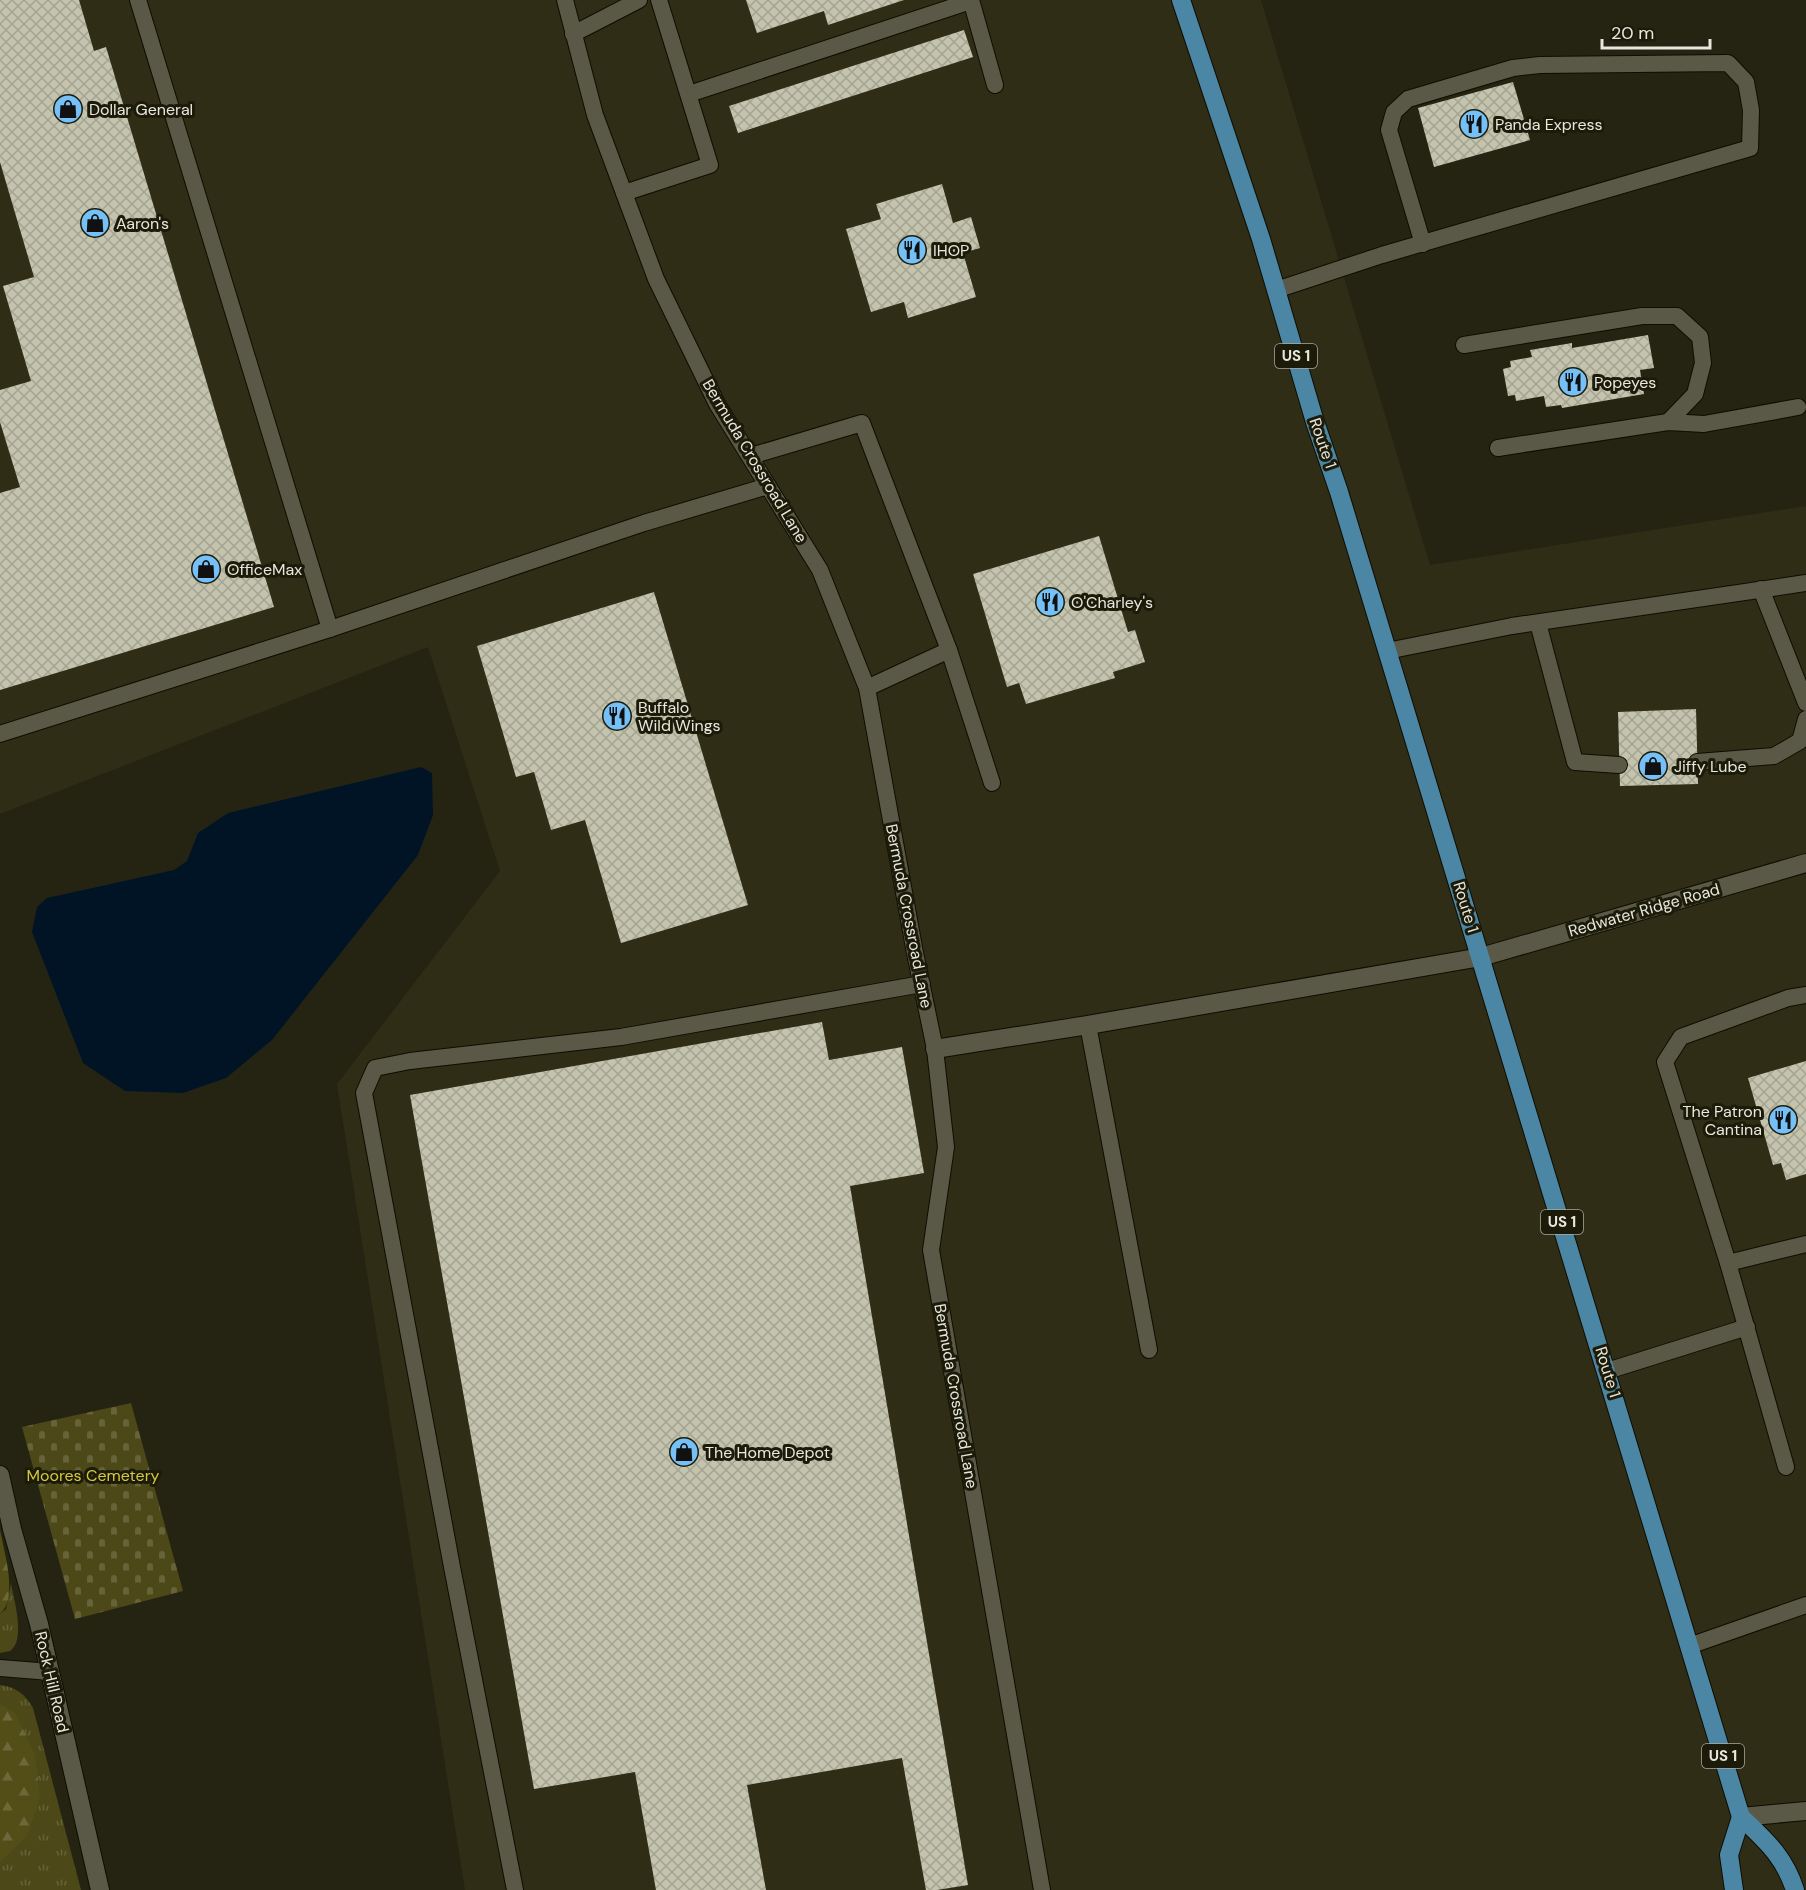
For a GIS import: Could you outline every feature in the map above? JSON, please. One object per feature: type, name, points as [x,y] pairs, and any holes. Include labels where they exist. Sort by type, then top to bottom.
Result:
[{"type":"main road","name":"Route 1","points":[[1181,0],[1261,239],[1742,1817],[1773,1847],[1791,1876],[1795,1890]]},
{"type":"main road","points":[[1734,1890],[1729,1855],[1742,1817]]},
{"type":"street","name":"Redwater Ridge Road","points":[[934,1049],[1088,1025],[1481,957],[1806,862]]},
{"type":"street","name":"Rock Hill Road","points":[[0,1474],[12,1529],[39,1624],[100,1890]]},
{"type":"street","points":[[1742,1817],[1806,1811]]},
{"type":"lane","points":[[138,0],[330,629]]},
{"type":"lane","name":"Bermuda Crossroad Lane","points":[[564,0],[595,115],[656,279],[717,404],[820,570],[867,688],[934,1049],[946,1147],[931,1250],[1042,1890]]},
{"type":"lane","points":[[573,34],[639,0]]},
{"type":"lane","points":[[624,193],[710,165],[659,0]]},
{"type":"lane","points":[[689,94],[971,0],[995,85]]},
{"type":"lane","points":[[1276,290],[1422,243],[1750,148],[1751,110],[1746,82],[1728,63],[1540,65],[1513,68],[1408,99],[1394,112],[1389,130],[1422,243]]},
{"type":"lane","points":[[1464,345],[1642,316],[1677,316],[1700,337],[1703,363],[1695,394],[1668,422]]},
{"type":"lane","points":[[1498,448],[1668,422],[1704,424],[1798,407]]},
{"type":"lane","points":[[751,456],[862,423],[949,650],[992,783]]},
{"type":"lane","points":[[0,734],[330,629],[644,523],[768,486]]},
{"type":"lane","points":[[1387,651],[1512,626],[1806,583]]},
{"type":"lane","points":[[1761,589],[1806,703]]},
{"type":"lane","points":[[1538,623],[1575,762],[1619,765]]},
{"type":"lane","points":[[867,688],[949,650]]},
{"type":"lane","points":[[1697,762],[1774,756],[1800,741],[1806,718]]},
{"type":"lane","points":[[515,1890],[364,1093],[375,1068],[410,1061],[621,1037],[922,984]]},
{"type":"lane","points":[[1786,1467],[1728,1263],[1665,1062],[1681,1037],[1788,998],[1806,994]]},
{"type":"lane","points":[[1088,1025],[1149,1350]]},
{"type":"lane","points":[[1728,1263],[1806,1244]]},
{"type":"lane","points":[[1607,1371],[1747,1327]]},
{"type":"lane","points":[[1689,1646],[1806,1605]]},
{"type":"lane","points":[[0,1668],[50,1672]]},
{"type":"shaded area","points":[[0,0],[1261,0],[1430,565],[1806,506],[1806,1890],[465,1890],[337,1084],[500,871],[428,647],[0,814]]},
{"type":"green space","name":"Moores Cemetery","points":[[131,1403],[183,1591],[75,1619],[22,1427]]},
{"type":"green space","points":[[0,1530],[9,1574],[9,1597],[6,1607],[0,1614]]},
{"type":"green space","points":[[11,1584],[18,1619],[17,1638],[15,1646],[10,1651],[0,1653],[0,1614],[6,1609]]},
{"type":"green space","points":[[0,1685],[20,1692],[33,1708],[81,1890],[0,1890]]},
{"type":"green space","points":[[0,1704],[15,1713],[35,1754],[40,1797],[27,1836],[0,1862]]},
{"type":"water","points":[[421,767],[432,773],[433,815],[418,855],[272,1040],[226,1078],[183,1093],[125,1091],[83,1063],[32,932],[37,907],[47,898],[174,870],[187,861],[198,833],[228,813]]},
{"type":"building","points":[[0,0],[79,0],[94,51],[106,47],[274,607],[0,690],[0,493],[20,487],[0,422],[0,390],[31,381],[3,286],[34,277],[0,162]]},
{"type":"building","points":[[746,0],[904,0],[828,25],[824,11],[757,33]]},
{"type":"building","points":[[964,30],[973,57],[738,133],[729,106]]},
{"type":"building","name":"Panda Express","points":[[1513,82],[1530,140],[1434,167],[1418,108]]},
{"type":"building","name":"IHOP","points":[[942,184],[953,223],[971,217],[980,248],[963,253],[976,297],[908,318],[904,302],[871,312],[846,229],[881,219],[876,204]]},
{"type":"building","name":"Popeyes","points":[[1648,335],[1654,368],[1640,370],[1644,394],[1562,408],[1561,405],[1546,407],[1544,396],[1516,401],[1515,395],[1508,396],[1503,369],[1511,367],[1510,361],[1532,357],[1530,350],[1572,343],[1572,348]]},
{"type":"building","name":"O'Charley's","points":[[1099,536],[1128,632],[1135,630],[1145,662],[1113,672],[1115,678],[1026,704],[1019,683],[1007,687],[973,574]]},
{"type":"building","points":[[654,592],[748,905],[621,943],[585,820],[551,830],[534,772],[516,777],[477,646]]},
{"type":"building","points":[[1696,709],[1698,784],[1620,786],[1618,712]]},
{"type":"building","name":"The Home Depot","points":[[822,1022],[829,1060],[902,1047],[924,1173],[850,1186],[968,1885],[926,1890],[902,1758],[747,1785],[766,1890],[656,1890],[635,1772],[534,1789],[410,1095]]},
{"type":"building","name":"The Patron Cantina","points":[[1806,1061],[1806,1174],[1786,1180],[1781,1163],[1773,1165],[1748,1078]]},
{"type":"place","name":"Dollar General","points":[[68,109]]},
{"type":"place","name":"Panda Express","points":[[1474,124]]},
{"type":"place","name":"Aaron's","points":[[95,223]]},
{"type":"place","name":"IHOP","points":[[912,250]]},
{"type":"place","name":"Popeyes","points":[[1573,382]]},
{"type":"place","name":"OfficeMax","points":[[206,569]]},
{"type":"place","name":"O'Charley's","points":[[1050,602]]},
{"type":"place","name":"Buffalo Wild Wings","points":[[617,716]]},
{"type":"place","name":"Jiffy Lube","points":[[1653,766]]},
{"type":"place","name":"The Patron Cantina","points":[[1783,1120]]},
{"type":"place","name":"The Home Depot","points":[[684,1452]]}]
